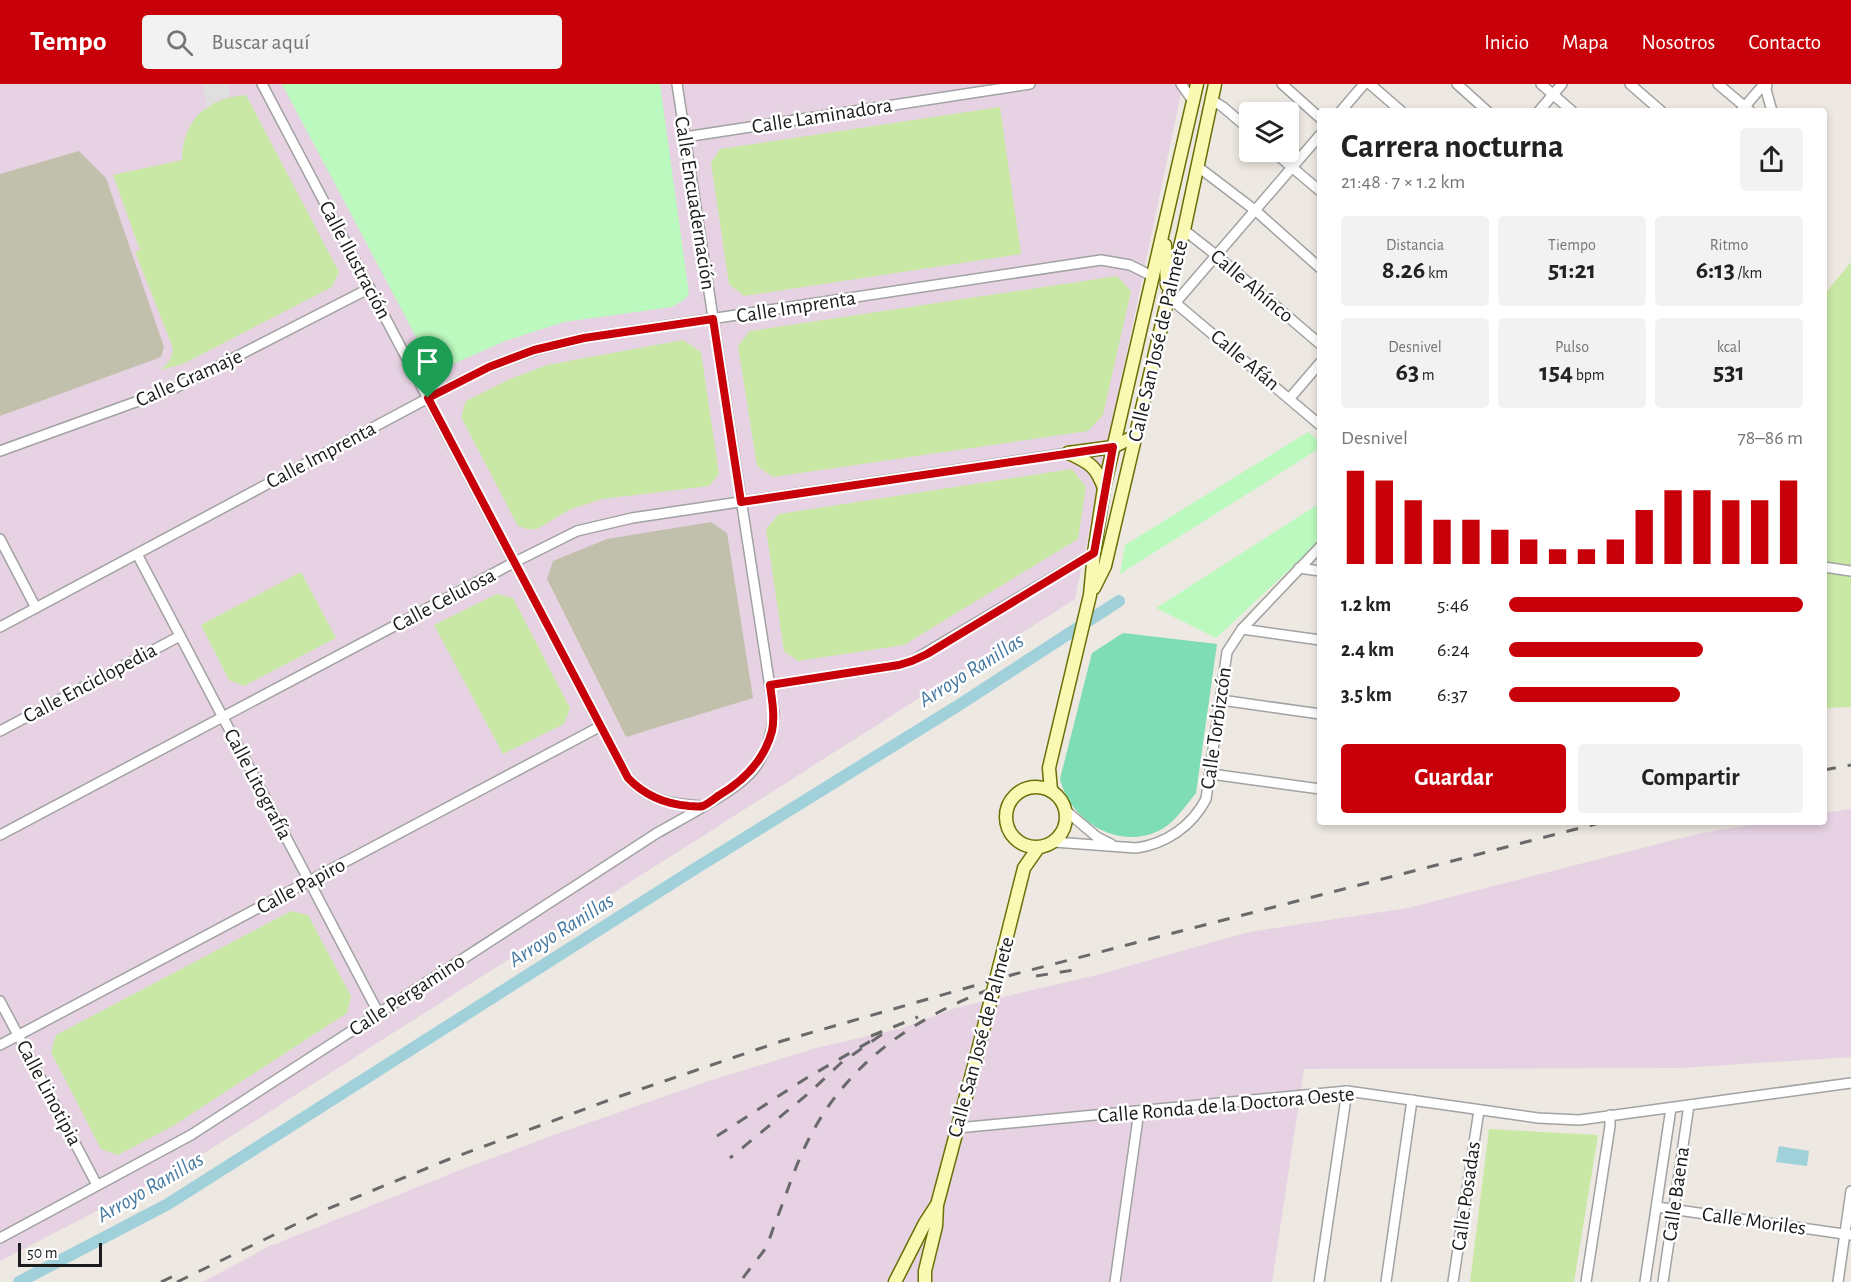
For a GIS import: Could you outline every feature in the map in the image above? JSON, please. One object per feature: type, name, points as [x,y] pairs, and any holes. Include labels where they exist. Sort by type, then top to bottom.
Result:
[{"type":"street","name":"Calle Ilustración","points":[[262,84],[628,778],[638,789],[649,796],[674,804],[702,807]]},
{"type":"street","name":"Calle Encuadernación","points":[[677,84],[774,713]]},
{"type":"street","name":"Calle Laminadora","points":[[685,137],[1030,84]]},
{"type":"street","points":[[1181,84],[1193,101]]},
{"type":"street","name":"Calle San José de Palmete","points":[[1051,791],[1050,768],[1090,595],[1104,488],[1197,84]]},
{"type":"street","name":"Calle San José de Palmete","points":[[1090,595],[1105,566],[1135,436],[1172,300],[1184,230],[1215,84]]},
{"type":"street","points":[[1282,84],[1317,115]]},
{"type":"street","points":[[1344,108],[1364,84]]},
{"type":"street","points":[[1370,84],[1398,108]]},
{"type":"street","points":[[1457,84],[1484,108]]},
{"type":"street","points":[[1541,84],[1569,108]]},
{"type":"street","points":[[1541,108],[1562,84]]},
{"type":"street","points":[[1630,84],[1658,108]]},
{"type":"street","points":[[1718,84],[1743,108]]},
{"type":"street","points":[[1747,108],[1766,84]]},
{"type":"street","points":[[1766,84],[1771,108]]},
{"type":"street","points":[[1212,100],[1239,121]]},
{"type":"street","points":[[1172,300],[1256,211],[1317,138]]},
{"type":"street","points":[[1286,162],[1317,189]]},
{"type":"street","points":[[1197,166],[1256,211],[1317,265]]},
{"type":"street","points":[[1165,226],[1172,300]]},
{"type":"street","name":"Calle Ahínco","points":[[1184,230],[1317,341]]},
{"type":"street","name":"Calle Imprenta","points":[[0,627],[428,398],[489,367],[534,350],[584,338],[1101,260],[1130,265],[1154,277]]},
{"type":"street","points":[[1154,277],[1172,300]]},
{"type":"street","name":"Calle Gramaje","points":[[0,451],[177,387],[370,288]]},
{"type":"street","name":"Calle Afán","points":[[1172,300],[1317,422]]},
{"type":"street","points":[[1290,398],[1317,366]]},
{"type":"street","points":[[1068,453],[1113,447],[1135,436]]},
{"type":"street","points":[[1068,453],[1087,462],[1098,474],[1104,488]]},
{"type":"street","name":"Calle Celulosa","points":[[0,835],[577,531],[632,518],[1068,453]]},
{"type":"street","points":[[0,539],[36,608]]},
{"type":"street","name":"Calle Torbizcón","points":[[1054,842],[1147,847],[1187,825],[1206,799],[1227,652],[1242,629],[1317,550]]},
{"type":"street","points":[[770,685],[912,661],[1094,553]]},
{"type":"street","name":"Calle Litografía","points":[[137,554],[379,1014]]},
{"type":"street","points":[[1827,567],[1851,571]]},
{"type":"street","points":[[1299,568],[1317,571]]},
{"type":"street","points":[[1242,629],[1317,640]]},
{"type":"street","name":"Calle Enciclopedia","points":[[0,731],[180,636]]},
{"type":"street","points":[[1221,700],[1317,714]]},
{"type":"street","name":"Calle Pergamino","points":[[0,1238],[191,1135],[743,780],[754,769],[767,743],[772,730],[774,713]]},
{"type":"street","name":"Calle Papiro","points":[[0,1045],[601,726]]},
{"type":"street","name":"Calle San José de Palmete","points":[[1034,787],[1050,768]]},
{"type":"street","points":[[1211,774],[1317,789]]},
{"type":"street","points":[[1043,787],[1051,791],[1058,796],[1065,810],[1064,828],[1054,842],[1038,848],[1020,843],[1008,829],[1006,810],[1010,801],[1025,789],[1043,787]]},
{"type":"street","points":[[1065,810],[1097,837],[1116,847]]},
{"type":"street","name":"Calle San José de Palmete","points":[[1020,843],[1024,868]]},
{"type":"street","name":"Calle San José de Palmete","points":[[925,1282],[925,1271],[936,1226],[937,1206],[1024,868],[1038,848]]},
{"type":"street","name":"Calle Linotipia","points":[[0,1001],[97,1185]]},
{"type":"street","name":"Calle Ronda de la Doctora Oeste","points":[[957,1128],[1347,1091],[1479,1110],[1559,1120],[1579,1120],[1851,1083]]},
{"type":"street","points":[[1319,1282],[1347,1091]]},
{"type":"street","points":[[1386,1282],[1412,1100]]},
{"type":"street","name":"Calle Baena","points":[[1663,1282],[1689,1105]]},
{"type":"street","name":"Calle Baena","points":[[1646,1282],[1671,1108]]},
{"type":"street","name":"Calle Posadas","points":[[1453,1282],[1479,1110]]},
{"type":"street","points":[[1115,1282],[1139,1112]]},
{"type":"street","points":[[1586,1282],[1610,1115]]},
{"type":"street","points":[[1838,1282],[1848,1235],[1851,1191]]},
{"type":"street","name":"Calle San José de Palmete","points":[[895,1282],[925,1223],[937,1206]]},
{"type":"street","name":"Calle Moriles","points":[[1657,1207],[1848,1235]]},
{"type":"shaded area","points":[[0,84],[1183,84],[1075,599],[184,1166],[0,1261]]},
{"type":"shaded area","points":[[203,84],[228,84],[230,96],[218,100],[207,108]]},
{"type":"shaded area","points":[[79,151],[106,178],[164,347],[161,357],[0,416],[0,174]]},
{"type":"shaded area","points":[[711,522],[727,533],[753,698],[626,737],[547,579],[553,561],[607,539]]},
{"type":"shaded area","points":[[1851,809],[1851,1057],[1679,1068],[1304,1069],[1272,1282],[203,1282],[270,1246],[455,1172],[709,1081],[816,1048],[903,1028],[955,1008],[1093,976],[1249,932],[1408,908],[1701,833],[1751,825],[1827,825],[1827,813]]},
{"type":"green space","points":[[282,84],[660,84],[689,294],[672,307],[564,322],[505,341],[442,369],[432,367]]},
{"type":"green space","points":[[246,95],[339,272],[332,287],[183,364],[160,370],[169,361],[173,348],[135,252],[140,250],[113,175],[182,160],[187,133],[192,122],[200,113],[220,101]]},
{"type":"green space","points":[[1000,107],[1021,254],[744,296],[729,284],[711,163],[720,149]]},
{"type":"green space","points":[[1851,262],[1851,707],[1827,708],[1827,291]]},
{"type":"green space","points":[[1117,276],[1131,291],[1103,415],[1088,431],[773,477],[757,466],[738,346],[750,331]]},
{"type":"green space","points":[[683,340],[701,352],[719,474],[709,486],[602,499],[569,510],[537,529],[518,526],[461,417],[466,401],[510,379],[547,365]]},
{"type":"green space","points":[[1308,432],[1317,440],[1317,450],[1120,574],[1125,545]]},
{"type":"green space","points":[[1072,469],[1086,487],[1078,539],[904,645],[798,661],[784,651],[766,529],[779,514]]},
{"type":"green space","points":[[1317,505],[1317,544],[1216,638],[1156,608]]},
{"type":"green space","points":[[301,572],[336,638],[244,686],[229,680],[201,625]]},
{"type":"green space","points":[[497,594],[513,598],[570,708],[564,724],[503,754],[434,625]]},
{"type":"green space","points":[[1123,633],[1217,644],[1196,793],[1168,825],[1152,834],[1135,837],[1119,836],[1088,822],[1066,795],[1060,779],[1092,653]]},
{"type":"green space","points":[[291,911],[308,915],[351,996],[347,1013],[173,1126],[118,1155],[101,1149],[51,1052],[56,1035]]},
{"type":"green space","points":[[1489,1129],[1598,1135],[1574,1282],[1470,1282]]},
{"type":"water","points":[[1779,1146],[1809,1151],[1807,1166],[1776,1162]]},
{"type":"waterway","name":"Arroyo Ranillas","points":[[19,1282],[168,1204],[693,870],[959,705],[1119,601]]},
{"type":"railway","points":[[1827,769],[1851,765]]},
{"type":"railway","points":[[177,1282],[325,1210],[447,1160],[612,1099],[782,1041],[1015,974],[1591,825]]},
{"type":"railway","points":[[1036,976],[1074,970]]},
{"type":"railway","points":[[743,1278],[765,1249],[803,1151],[837,1094],[858,1070],[908,1030],[935,1014],[996,987]]},
{"type":"railway","points":[[871,1036],[918,1017]]},
{"type":"railway","points":[[717,1136],[805,1079],[881,1035],[841,1063],[809,1093],[730,1158]]},
{"type":"railway","points":[[161,1282],[182,1272]]},
{"type":"route","points":[[713,319],[741,502],[1113,447],[1094,553],[912,661],[770,685],[774,713],[772,730],[754,769],[743,780],[702,807],[674,804],[649,796],[638,789],[628,778],[428,398],[489,367],[534,350],[584,338],[713,319]]}]
